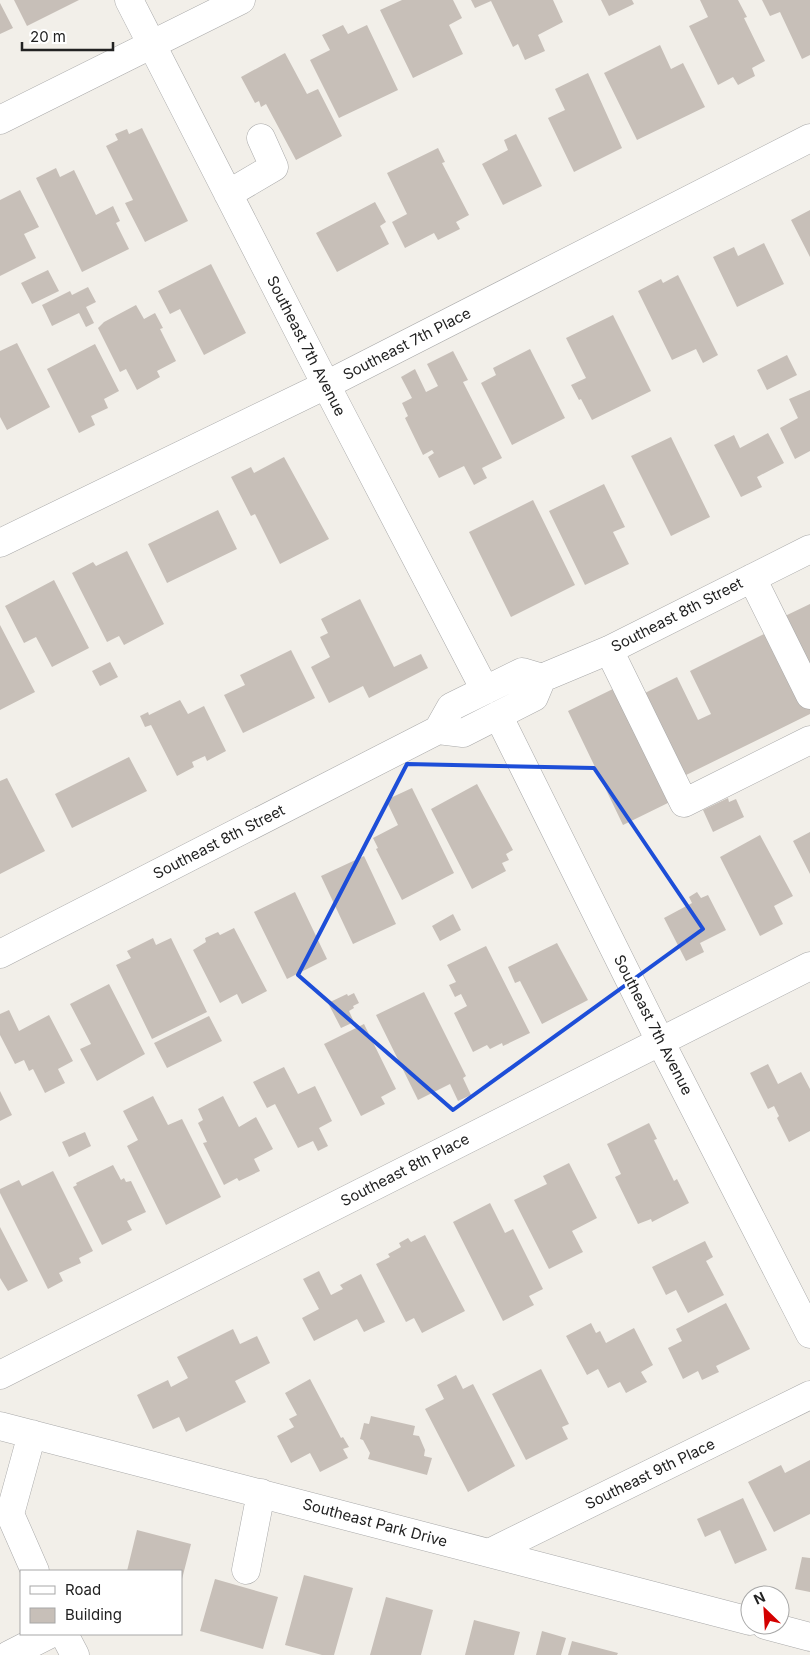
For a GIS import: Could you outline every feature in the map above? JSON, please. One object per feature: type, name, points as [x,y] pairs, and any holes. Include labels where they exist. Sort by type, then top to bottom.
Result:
[{"type":"street","name":"Southeast 7th Avenue","points":[[129,0],[485,690]]},
{"type":"street","points":[[0,120],[240,0]]},
{"type":"street","points":[[228,194],[274,167],[261,138]]},
{"type":"street","name":"Southeast 7th Place","points":[[0,543],[326,385],[810,138]]},
{"type":"street","name":"Southeast 8th Street","points":[[542,678],[609,650],[752,578],[809,552]]},
{"type":"street","points":[[752,578],[810,695]]},
{"type":"street","points":[[609,650],[684,803],[810,740]]},
{"type":"street","points":[[522,672],[542,678],[534,697],[498,716],[463,733],[438,730],[451,707],[485,690],[522,672]]},
{"type":"street","name":"Southeast 7th Avenue","points":[[498,716],[660,1041],[810,1334]]},
{"type":"street","name":"Southeast 8th Street","points":[[0,954],[438,730]]},
{"type":"street","name":"Southeast 8th Place","points":[[0,1375],[810,966]]},
{"type":"street","name":"Southeast 9th Place","points":[[490,1553],[810,1395]]},
{"type":"street","name":"Southeast Park Drive","points":[[0,1426],[740,1618]]},
{"type":"street","points":[[32,1434],[10,1514],[35,1570]]},
{"type":"street","points":[[246,1570],[261,1493]]},
{"type":"street","points":[[790,1632],[810,1637]]},
{"type":"street","points":[[9,1655],[48,1635]]},
{"type":"street","points":[[64,1635],[74,1655]]},
{"type":"highlighted area","points":[[407,764],[594,768],[703,929],[453,1110],[298,975]]},
{"type":"building","points":[[14,0],[79,0],[27,26]]},
{"type":"building","points":[[402,0],[453,0],[462,18],[449,25],[463,54],[413,78],[380,10]]},
{"type":"building","points":[[471,0],[553,0],[563,22],[538,35],[545,51],[525,60],[518,44],[513,47],[491,1],[475,8]]},
{"type":"building","points":[[601,0],[632,0],[634,4],[609,16]]},
{"type":"building","points":[[700,0],[738,0],[747,17],[744,18],[765,61],[752,68],[755,76],[738,85],[733,77],[718,85],[689,26],[708,17]]},
{"type":"building","points":[[762,0],[810,0],[810,55],[802,59],[780,12],[770,16]]},
{"type":"building","points":[[0,3],[13,28],[0,34]]},
{"type":"building","points":[[343,25],[348,34],[367,25],[398,90],[339,118],[310,60],[330,50],[322,35]]},
{"type":"building","points":[[660,45],[671,69],[683,63],[705,107],[637,140],[604,73]]},
{"type":"building","points":[[285,53],[307,94],[318,89],[342,136],[296,160],[266,104],[261,107],[259,101],[255,103],[241,77]]},
{"type":"building","points":[[588,73],[622,148],[574,172],[548,118],[565,110],[555,89]]},
{"type":"building","points":[[142,128],[188,221],[145,242],[125,203],[133,200],[106,146],[118,140],[115,134],[127,129],[129,134]]},
{"type":"building","points":[[516,134],[542,186],[503,205],[482,164],[508,150],[504,140]]},
{"type":"building","points":[[438,148],[445,162],[442,163],[469,215],[456,222],[460,229],[438,240],[434,233],[405,248],[392,222],[407,214],[387,173]]},
{"type":"building","points":[[56,168],[60,177],[74,170],[96,215],[113,206],[120,221],[116,223],[129,249],[82,272],[36,178]]},
{"type":"building","points":[[20,190],[39,227],[24,234],[36,258],[0,276],[0,200]]},
{"type":"building","points":[[375,202],[386,222],[380,226],[389,244],[337,272],[316,233]]},
{"type":"building","points":[[810,210],[810,257],[791,220]]},
{"type":"building","points":[[764,243],[784,284],[737,307],[713,257],[734,247],[738,256]]},
{"type":"building","points":[[211,264],[246,333],[204,355],[180,309],[170,314],[158,291]]},
{"type":"building","points":[[48,270],[59,291],[32,304],[21,283]]},
{"type":"building","points":[[678,275],[718,355],[703,363],[696,349],[672,360],[638,291],[661,279],[663,283]]},
{"type":"building","points":[[88,287],[96,302],[86,307],[94,323],[86,327],[79,313],[52,326],[42,305],[70,291],[72,295]]},
{"type":"building","points":[[136,305],[144,319],[155,313],[163,328],[160,329],[176,361],[157,371],[160,377],[137,390],[126,369],[120,372],[98,328],[104,322]]},
{"type":"building","points":[[613,315],[651,391],[592,420],[571,385],[586,378],[566,338]]},
{"type":"building","points":[[17,343],[50,407],[7,430],[0,417],[0,351]]},
{"type":"building","points":[[95,344],[119,391],[104,399],[108,408],[91,416],[95,425],[79,433],[47,369]]},
{"type":"building","points":[[530,349],[565,418],[512,445],[481,383],[496,375],[493,368]]},
{"type":"building","points":[[453,351],[468,380],[463,382],[502,458],[482,468],[487,478],[474,485],[464,466],[439,478],[428,457],[434,453],[432,450],[423,455],[405,418],[408,416],[402,403],[412,398],[401,377],[415,369],[426,392],[438,386],[427,364]]},
{"type":"building","points":[[787,355],[797,375],[767,390],[757,370]]},
{"type":"building","points":[[810,390],[810,451],[795,459],[780,428],[798,418],[789,399]]},
{"type":"building","points":[[768,433],[784,463],[757,477],[762,487],[741,497],[714,445],[734,435],[740,448]]},
{"type":"building","points":[[671,437],[710,517],[671,536],[631,456]]},
{"type":"building","points":[[284,457],[329,539],[280,564],[255,514],[251,516],[231,477],[251,467],[254,473]]},
{"type":"building","points":[[604,484],[625,527],[613,532],[629,564],[585,585],[549,511]]},
{"type":"building","points":[[533,500],[575,585],[511,617],[469,532]]},
{"type":"building","points":[[218,510],[237,549],[167,583],[148,544]]},
{"type":"building","points":[[127,551],[164,624],[124,645],[119,636],[107,642],[72,573],[93,562],[96,566]]},
{"type":"building","points":[[54,580],[89,648],[52,667],[36,637],[24,643],[5,606]]},
{"type":"building","points":[[360,599],[394,667],[421,654],[428,668],[369,698],[363,686],[329,703],[311,667],[330,657],[320,637],[328,633],[321,619]]},
{"type":"building","points":[[810,604],[810,666],[785,616]]},
{"type":"building","points":[[0,625],[35,692],[0,710]]},
{"type":"building","points":[[774,629],[810,702],[810,714],[680,778],[639,696],[677,677],[698,720],[711,714],[690,671]]},
{"type":"building","points":[[291,650],[315,698],[243,733],[224,695],[245,685],[240,675]]},
{"type":"building","points":[[110,662],[118,677],[100,686],[92,671]]},
{"type":"building","points":[[619,686],[674,800],[623,825],[568,711]]},
{"type":"building","points":[[180,700],[188,714],[204,706],[226,751],[207,761],[205,756],[192,762],[194,767],[177,776],[151,725],[145,727],[140,716],[148,712],[149,715]]},
{"type":"building","points":[[129,757],[147,791],[72,828],[55,794]]},
{"type":"building","points":[[7,778],[45,851],[0,874],[0,781]]},
{"type":"building","points":[[477,784],[513,850],[506,854],[509,860],[502,863],[506,871],[472,889],[431,809]]},
{"type":"building","points":[[412,788],[454,873],[402,900],[376,849],[378,848],[373,838],[398,825],[386,800]]},
{"type":"building","points":[[728,798],[729,802],[736,799],[744,817],[713,832],[703,810]]},
{"type":"building","points":[[810,832],[810,874],[793,841]]},
{"type":"building","points":[[760,835],[793,896],[774,906],[783,924],[760,936],[720,857]]},
{"type":"building","points":[[364,856],[396,924],[353,944],[321,876]]},
{"type":"building","points":[[295,892],[327,959],[287,979],[254,912]]},
{"type":"building","points":[[697,892],[701,898],[708,895],[726,930],[700,943],[704,952],[686,961],[664,918],[692,903],[689,897]]},
{"type":"building","points":[[453,914],[461,930],[440,941],[432,926]]},
{"type":"building","points":[[234,928],[267,991],[242,1004],[237,994],[220,1003],[193,950],[206,942],[205,938],[218,932],[220,935]]},
{"type":"building","points":[[153,938],[156,945],[171,938],[207,1012],[152,1039],[116,965],[131,958],[127,951]]},
{"type":"building","points":[[557,943],[588,1000],[542,1024],[520,981],[515,983],[508,967]]},
{"type":"building","points":[[486,946],[530,1033],[503,1046],[502,1043],[490,1049],[487,1045],[473,1052],[454,1013],[467,1006],[461,994],[455,997],[449,985],[456,982],[447,965]]},
{"type":"building","points":[[109,984],[145,1054],[97,1081],[80,1049],[91,1044],[70,1004]]},
{"type":"building","points":[[424,992],[466,1076],[463,1078],[471,1095],[458,1101],[450,1084],[418,1100],[376,1015]]},
{"type":"building","points":[[354,993],[359,1003],[349,1011],[354,1022],[341,1028],[328,1003],[347,994],[348,996]]},
{"type":"building","points":[[9,1010],[19,1031],[49,1015],[73,1061],[58,1069],[65,1083],[45,1093],[33,1069],[29,1071],[24,1060],[15,1064],[0,1035],[0,1014]]},
{"type":"building","points":[[209,1016],[222,1041],[167,1068],[154,1043]]},
{"type":"building","points":[[364,1024],[396,1089],[381,1097],[385,1104],[361,1116],[324,1044]]},
{"type":"building","points":[[768,1064],[778,1084],[801,1072],[810,1089],[810,1131],[789,1142],[777,1118],[779,1116],[774,1106],[768,1109],[750,1073]]},
{"type":"building","points":[[284,1067],[298,1094],[315,1086],[332,1121],[319,1128],[328,1146],[318,1151],[313,1141],[298,1148],[275,1104],[267,1108],[253,1082]]},
{"type":"building","points":[[0,1091],[12,1115],[0,1121]]},
{"type":"building","points":[[153,1096],[168,1125],[182,1119],[221,1197],[166,1225],[127,1146],[138,1140],[123,1111]]},
{"type":"building","points":[[223,1096],[239,1127],[256,1117],[273,1149],[254,1159],[260,1171],[239,1181],[237,1178],[224,1185],[203,1143],[207,1142],[198,1123],[203,1120],[198,1109]]},
{"type":"building","points":[[649,1123],[657,1139],[654,1140],[674,1181],[677,1179],[689,1203],[652,1222],[651,1219],[638,1224],[615,1177],[621,1174],[607,1144]]},
{"type":"building","points":[[85,1132],[91,1146],[69,1157],[62,1142]]},
{"type":"building","points":[[569,1163],[597,1218],[572,1231],[583,1252],[549,1269],[514,1200],[547,1184],[543,1176]]},
{"type":"building","points":[[113,1165],[121,1180],[124,1178],[126,1182],[131,1181],[146,1212],[127,1221],[132,1230],[102,1245],[73,1187],[77,1185],[76,1183]]},
{"type":"building","points":[[53,1171],[93,1251],[79,1258],[81,1263],[59,1273],[63,1281],[48,1289],[0,1193],[0,1189],[19,1180],[22,1186]]},
{"type":"building","points":[[490,1203],[505,1233],[513,1229],[543,1289],[529,1296],[534,1305],[503,1321],[453,1222]]},
{"type":"building","points":[[0,1227],[28,1281],[8,1291],[0,1278]]},
{"type":"building","points":[[425,1235],[465,1311],[422,1333],[414,1318],[406,1322],[376,1264],[390,1257],[388,1254],[401,1247],[399,1243],[408,1238],[411,1242]]},
{"type":"building","points":[[705,1241],[713,1257],[706,1261],[724,1295],[688,1313],[676,1290],[666,1295],[652,1267]]},
{"type":"building","points":[[319,1271],[331,1295],[343,1289],[340,1285],[361,1274],[385,1322],[364,1332],[357,1319],[314,1341],[302,1318],[319,1309],[303,1279]]},
{"type":"building","points":[[726,1303],[750,1349],[716,1366],[719,1372],[702,1380],[698,1371],[683,1379],[668,1348],[682,1341],[676,1329]]},
{"type":"building","points":[[591,1323],[596,1333],[600,1331],[606,1343],[634,1328],[653,1365],[641,1372],[647,1382],[626,1393],[620,1382],[608,1388],[598,1369],[587,1375],[566,1336]]},
{"type":"building","points":[[233,1329],[240,1344],[257,1336],[270,1363],[235,1381],[246,1402],[186,1432],[179,1417],[153,1429],[137,1395],[168,1380],[171,1387],[188,1378],[177,1357]]},
{"type":"building","points":[[541,1369],[569,1424],[562,1427],[568,1439],[526,1460],[492,1394]]},
{"type":"building","points":[[456,1375],[463,1389],[473,1384],[515,1466],[468,1492],[425,1409],[444,1399],[437,1385]]},
{"type":"building","points":[[310,1379],[341,1438],[343,1437],[349,1447],[343,1449],[348,1458],[320,1472],[310,1453],[291,1463],[277,1436],[294,1427],[289,1419],[297,1415],[285,1393]]},
{"type":"building","points":[[371,1416],[415,1426],[413,1435],[419,1436],[425,1450],[424,1456],[432,1458],[427,1475],[368,1459],[370,1453],[363,1440],[360,1439],[364,1423],[369,1424]]},
{"type":"building","points":[[810,1460],[810,1514],[774,1532],[748,1482],[781,1465],[785,1473]]},
{"type":"building","points":[[743,1498],[767,1550],[735,1564],[720,1530],[705,1537],[697,1519]]},
{"type":"building","points":[[137,1530],[191,1544],[182,1579],[182,1570],[127,1570]]},
{"type":"building","points":[[802,1557],[810,1558],[810,1592],[795,1589]]},
{"type":"building","points":[[304,1575],[353,1588],[334,1655],[322,1655],[285,1645]]},
{"type":"building","points":[[215,1579],[278,1597],[263,1649],[200,1631]]},
{"type":"building","points":[[386,1597],[433,1610],[421,1655],[370,1655]]},
{"type":"building","points":[[474,1620],[520,1632],[514,1655],[465,1655]]},
{"type":"building","points":[[542,1631],[566,1638],[561,1655],[536,1655]]},
{"type":"building","points":[[572,1641],[618,1653],[617,1655],[568,1655]]}]
